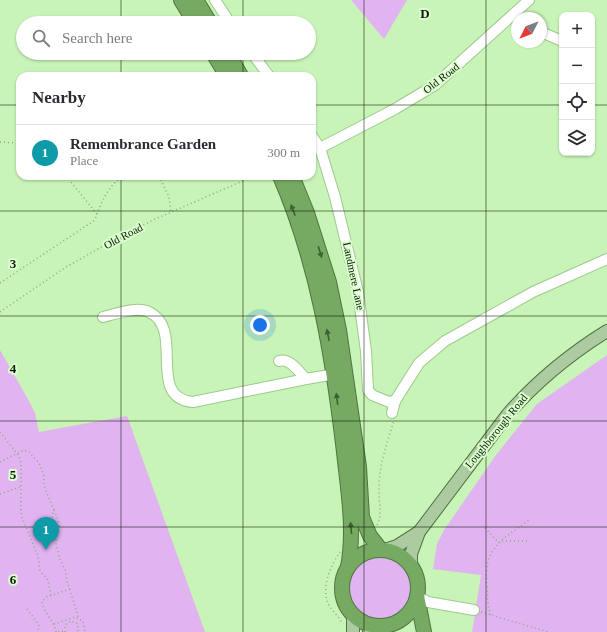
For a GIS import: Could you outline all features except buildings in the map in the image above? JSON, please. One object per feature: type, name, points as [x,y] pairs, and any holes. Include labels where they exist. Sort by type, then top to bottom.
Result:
[{"type":"highway","points":[[181,0],[191,16]]},
{"type":"highway","points":[[196,0],[206,16]]},
{"type":"highway","points":[[217,60],[225,72]]},
{"type":"highway","points":[[232,60],[240,72]]},
{"type":"highway","points":[[282,180],[296,217],[317,285],[335,374],[352,534],[348,567],[342,583],[344,601],[353,616],[360,621],[381,629],[402,619],[409,612],[417,596]]},
{"type":"highway","points":[[294,180],[307,213],[324,267],[339,330],[359,467],[362,517],[366,529],[383,550]]},
{"type":"highway","points":[[348,567],[362,554],[383,550],[396,554],[410,566],[417,581],[417,596],[424,632]]},
{"type":"main road","name":"Loughborough Road","points":[[410,566],[414,542],[420,532],[490,435],[523,397],[562,362],[607,331]]},
{"type":"main road","name":"Loughborough Road","points":[[383,550],[397,546],[420,532]]},
{"type":"main road","points":[[353,616],[353,632]]},
{"type":"street","points":[[215,0],[225,16]]},
{"type":"street","name":"Old Road","points":[[520,12],[529,0]]},
{"type":"street","name":"Old Road","points":[[320,148],[395,109],[435,85],[511,22]]},
{"type":"street","points":[[547,35],[559,40]]},
{"type":"street","points":[[257,60],[266,72]]},
{"type":"street","name":"Landmere Lane","points":[[316,142],[320,148],[343,223],[358,292],[366,351],[368,390],[372,395],[389,402],[395,401]]},
{"type":"street","points":[[392,413],[395,401],[419,363],[439,345],[533,292],[607,259]]},
{"type":"street","points":[[103,317],[135,311],[148,311],[159,320],[165,330],[168,377],[171,390],[176,397],[183,401],[193,402],[335,374]]},
{"type":"street","points":[[279,361],[284,360],[289,362],[306,379]]},
{"type":"street","points":[[417,596],[428,602],[474,610]]},
{"type":"path","points":[[0,142],[16,143]]},
{"type":"path","points":[[69,180],[97,214]]},
{"type":"path","points":[[0,283],[95,220],[100,204],[114,182],[117,180]]},
{"type":"path","points":[[161,180],[169,197],[171,212]]},
{"type":"path","name":"Old Road","points":[[0,312],[66,268],[112,242],[171,212],[245,180]]},
{"type":"path","points":[[0,432],[17,452],[21,463],[21,515],[38,556],[40,571],[48,580],[51,596]]},
{"type":"path","points":[[0,462],[17,452],[24,450],[29,452],[39,463],[44,476],[44,486],[59,521],[60,528],[57,534],[56,544],[65,569],[79,619],[82,621],[85,632]]},
{"type":"path","points":[[0,494],[20,487]]},
{"type":"path","points":[[54,510],[52,524],[57,534]]},
{"type":"path","points":[[491,615],[488,607],[486,566],[491,550],[529,520]]},
{"type":"path","points":[[485,528],[499,543]]},
{"type":"path","points":[[502,541],[530,541]]},
{"type":"path","points":[[70,589],[47,597],[42,601],[42,605],[54,624],[57,632],[65,631],[65,625],[69,622],[75,621],[78,624],[78,632]]},
{"type":"path","points":[[27,609],[39,625],[38,632]]},
{"type":"path","points":[[474,610],[548,632]]},
{"type":"path","points":[[54,624],[75,617],[79,619]]},
{"type":"shaded area","points":[[351,0],[407,0],[384,39]]},
{"type":"shaded area","points":[[0,350],[35,413],[39,432],[127,416],[205,632],[0,632]]},
{"type":"shaded area","points":[[607,355],[607,632],[472,632],[481,575],[433,569],[437,544],[444,530],[496,455],[537,404]]},
{"type":"shaded area","points":[[380,558],[392,560],[402,567],[409,577],[411,589],[409,601],[402,611],[392,618],[380,620],[368,618],[358,611],[351,601],[349,589],[351,577],[358,567],[368,560]]},
{"type":"place","name":"Remembrance Garden","points":[[46,550]]}]
